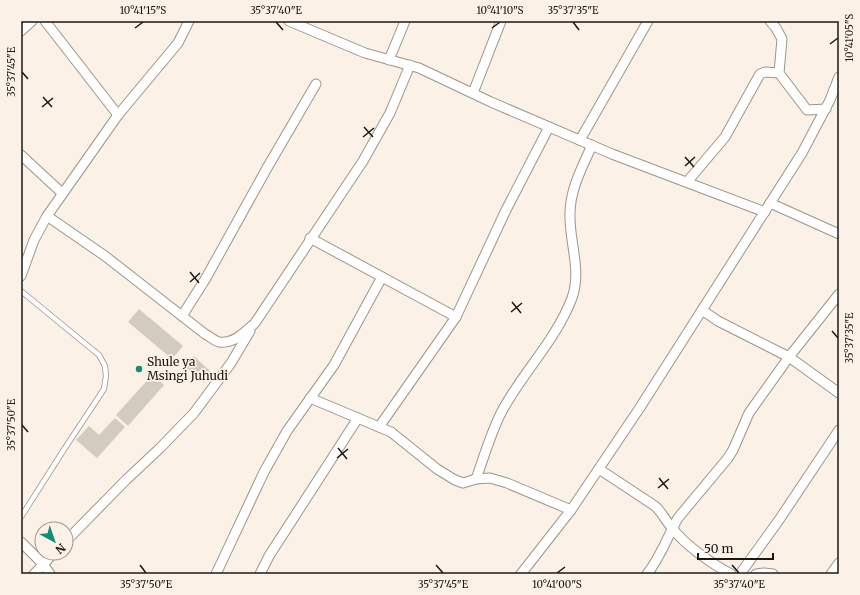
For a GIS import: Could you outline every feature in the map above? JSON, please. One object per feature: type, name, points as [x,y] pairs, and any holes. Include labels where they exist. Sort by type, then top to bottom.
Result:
[{"type":"street","points":[[21,30],[32,21]]},
{"type":"street","points":[[45,21],[118,115]]},
{"type":"street","points":[[21,276],[34,240],[47,216],[118,115],[178,43],[189,21]]},
{"type":"street","points":[[289,21],[365,54],[419,68],[592,146],[765,212]]},
{"type":"street","points":[[389,60],[405,21]]},
{"type":"street","points":[[473,93],[501,21]]},
{"type":"street","points":[[580,140],[648,21]]},
{"type":"street","points":[[770,21],[782,39],[780,73],[808,110],[826,108]]},
{"type":"street","points":[[74,533],[194,413],[231,363],[310,238],[363,161],[390,112],[410,65]]},
{"type":"street","points":[[687,182],[725,137],[760,74],[765,72],[780,73]]},
{"type":"street","points":[[521,574],[571,510],[639,409],[802,154],[826,108],[839,77]]},
{"type":"street","points":[[182,316],[206,278],[316,84]]},
{"type":"street","points":[[379,427],[456,317],[506,210],[550,127]]},
{"type":"street","points":[[476,479],[502,412],[554,334],[572,297],[576,280],[576,266],[570,229],[571,201],[576,182],[592,146]]},
{"type":"street","points":[[21,155],[62,194]]},
{"type":"street","points":[[770,203],[839,234]]},
{"type":"street","points":[[47,216],[105,256],[205,334],[218,342],[229,341],[238,337],[255,323]]},
{"type":"street","points":[[310,238],[456,317]]},
{"type":"street","points":[[216,574],[264,472],[287,431],[334,365],[382,277]]},
{"type":"street","points":[[647,574],[661,552],[672,529],[692,500],[724,465],[733,450],[748,413],[789,357],[839,294]]},
{"type":"street","points":[[702,310],[724,324],[789,357],[839,393]]},
{"type":"street","points":[[310,398],[391,432],[438,469],[454,480],[463,484],[476,479],[490,478],[506,482],[571,510]]},
{"type":"street","points":[[260,574],[268,556],[358,418]]},
{"type":"street","points":[[740,574],[779,520],[839,430]]},
{"type":"street","points":[[599,469],[655,506],[672,529],[699,554],[731,574]]},
{"type":"street","points":[[21,542],[43,564],[50,574]]},
{"type":"street","points":[[34,574],[46,561]]},
{"type":"street","points":[[831,574],[839,563]]},
{"type":"street","points":[[756,574],[774,574]]},
{"type":"lane","points":[[21,291],[99,355],[105,366],[106,376],[104,389],[63,450],[21,517]]},
{"type":"building","points":[[139,309],[183,346],[172,359],[128,322]]},
{"type":"building","points":[[194,356],[213,374],[204,383],[185,366]]},
{"type":"building","points":[[153,374],[164,385],[128,426],[116,415]]},
{"type":"building","points":[[115,418],[125,427],[97,458],[76,440],[89,426],[99,435]]},
{"type":"place","name":"Shule ya Msingi Juhudi","points":[[139,369]]}]
